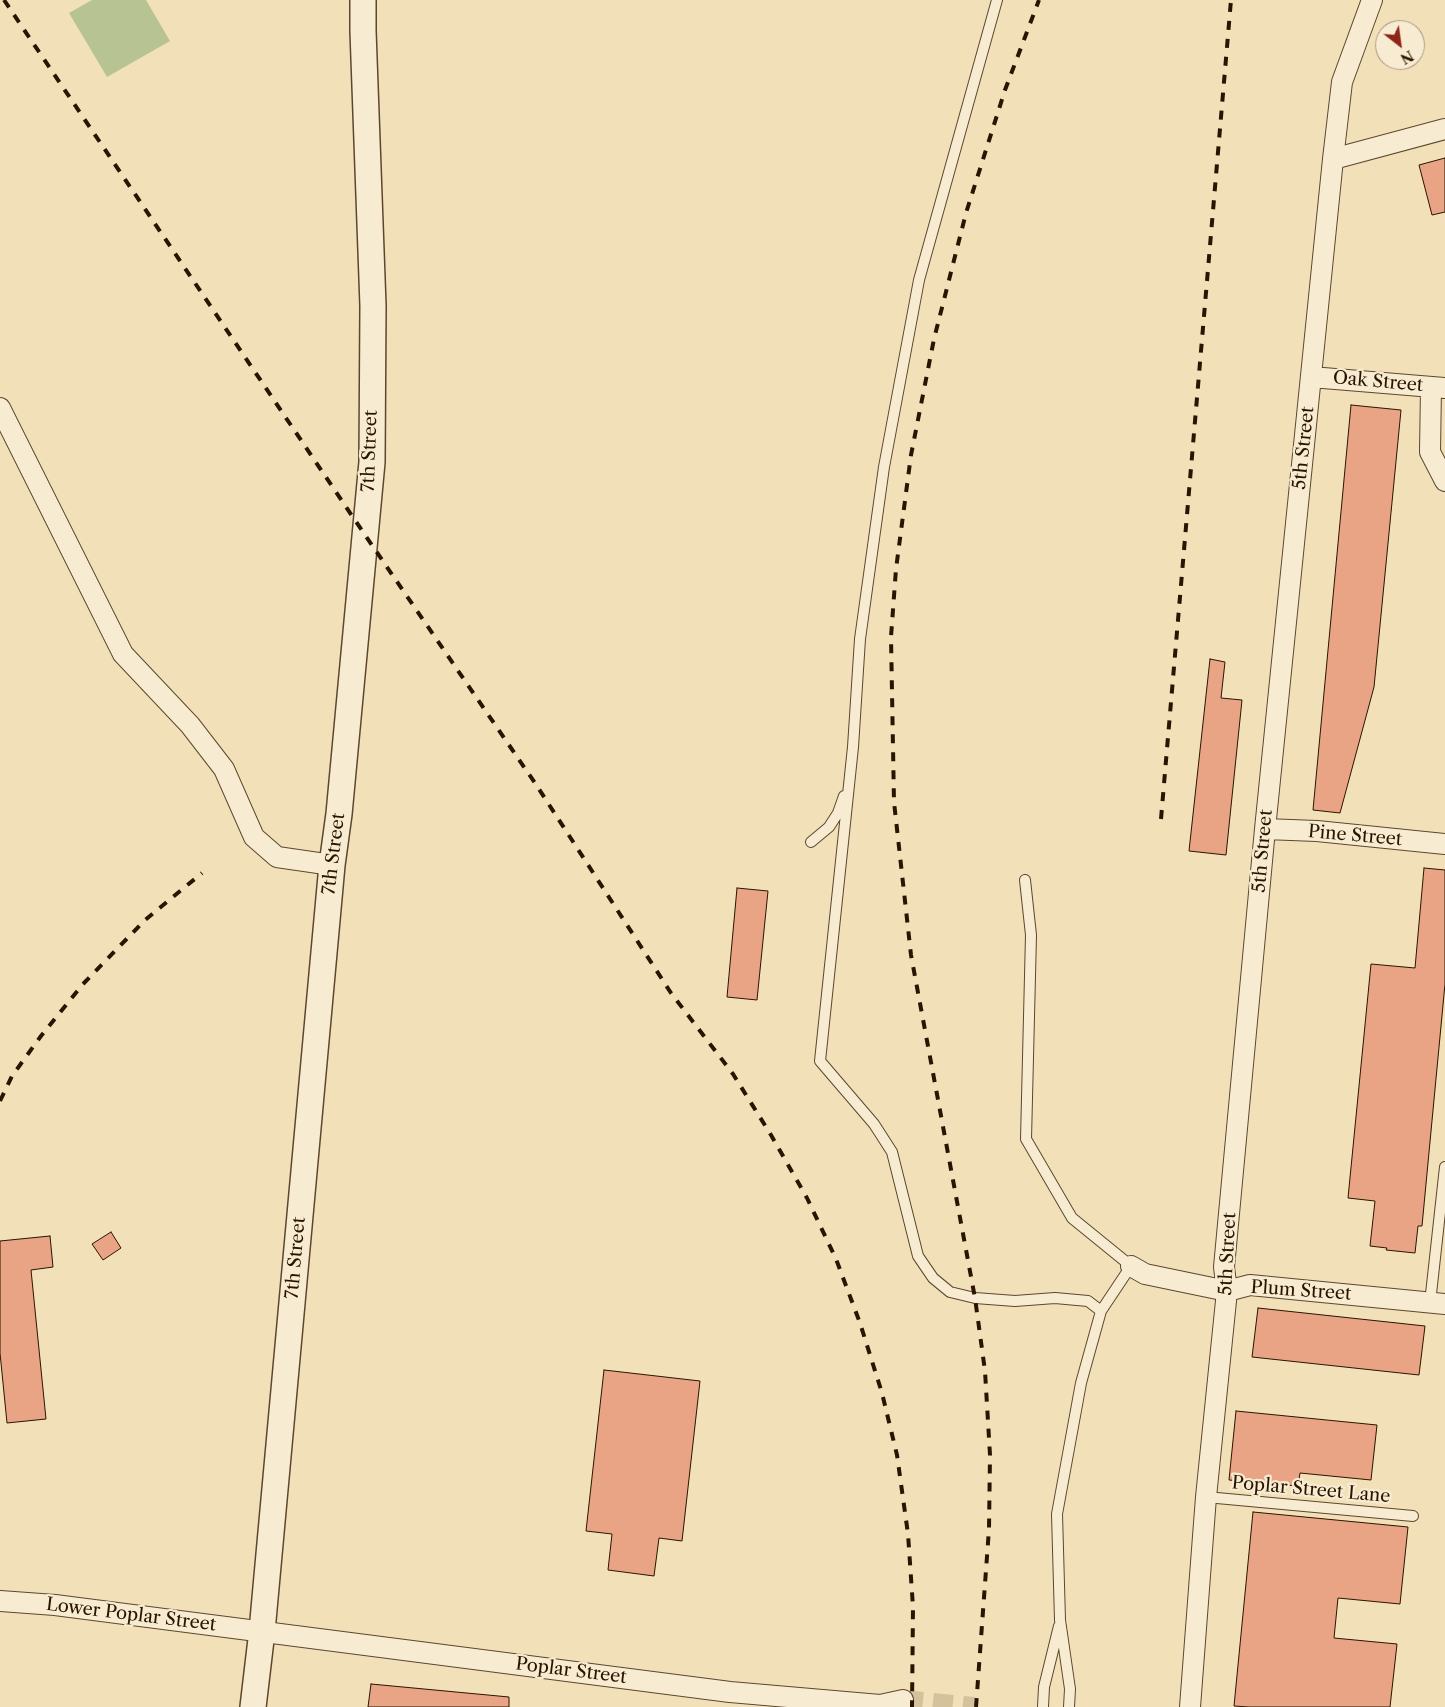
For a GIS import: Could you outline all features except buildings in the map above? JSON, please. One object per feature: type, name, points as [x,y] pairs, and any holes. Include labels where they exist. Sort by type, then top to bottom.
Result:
[{"type":"street","name":"7th Street","points":[[252,1707],[262,1632],[332,865],[339,814],[372,462],[373,306],[363,41],[364,0]]},
{"type":"street","name":"5th Street","points":[[1190,1707],[1206,1497],[1227,1292],[1224,1267],[1265,829],[1333,159],[1342,82],[1372,0]]},
{"type":"street","points":[[1333,159],[1445,129]]},
{"type":"street","name":"Oak Street","points":[[1311,377],[1438,388]]},
{"type":"street","points":[[1438,388],[1430,452],[1445,481]]},
{"type":"street","points":[[0,408],[123,654],[190,725],[224,769],[254,837],[278,857],[332,865]]},
{"type":"street","name":"Pine Street","points":[[1265,829],[1317,831],[1445,844]]},
{"type":"street","name":"Plum Street","points":[[1131,1266],[1145,1274],[1227,1292],[1250,1285],[1438,1304]]},
{"type":"street","name":"Lower Poplar Street","points":[[0,1601],[55,1605],[262,1632]]},
{"type":"street","name":"Poplar Street","points":[[262,1632],[730,1700],[875,1706],[903,1700]]},
{"type":"lane","points":[[997,0],[919,280],[881,486],[860,639],[849,783],[820,1061],[874,1124],[892,1152],[918,1256],[933,1278],[950,1292],[975,1298],[1015,1301],[1055,1298],[1088,1301],[1101,1311]]},
{"type":"lane","points":[[811,842],[829,827],[838,813],[849,783]]},
{"type":"lane","points":[[1025,880],[1032,935],[1026,1139],[1072,1218],[1131,1266],[1101,1311],[1081,1383],[1058,1514],[1060,1620],[1070,1689],[1070,1707]]},
{"type":"lane","points":[[1438,1304],[1445,1167]]},
{"type":"lane","name":"Poplar Street Lane","points":[[1206,1497],[1413,1516]]},
{"type":"lane","points":[[1043,1707],[1044,1687],[1060,1620]]},
{"type":"green space","points":[[92,0],[146,0],[170,41],[107,77],[69,13]]},
{"type":"tunnel","points":[[903,1700],[974,1707]]},
{"type":"railway","points":[[4,0],[365,535],[535,783],[671,993],[733,1074],[807,1198],[836,1259],[860,1323],[882,1393],[897,1455],[908,1534],[913,1607],[912,1707]]},
{"type":"railway","points":[[976,1707],[989,1529],[990,1455],[985,1371],[975,1298],[911,955],[894,802],[891,637],[896,569],[911,455],[934,339],[966,213],[1005,90],[1039,0]]},
{"type":"railway","points":[[1161,819],[1231,0]]},
{"type":"railway","points":[[0,1101],[12,1076],[83,984],[145,920],[202,873]]}]
